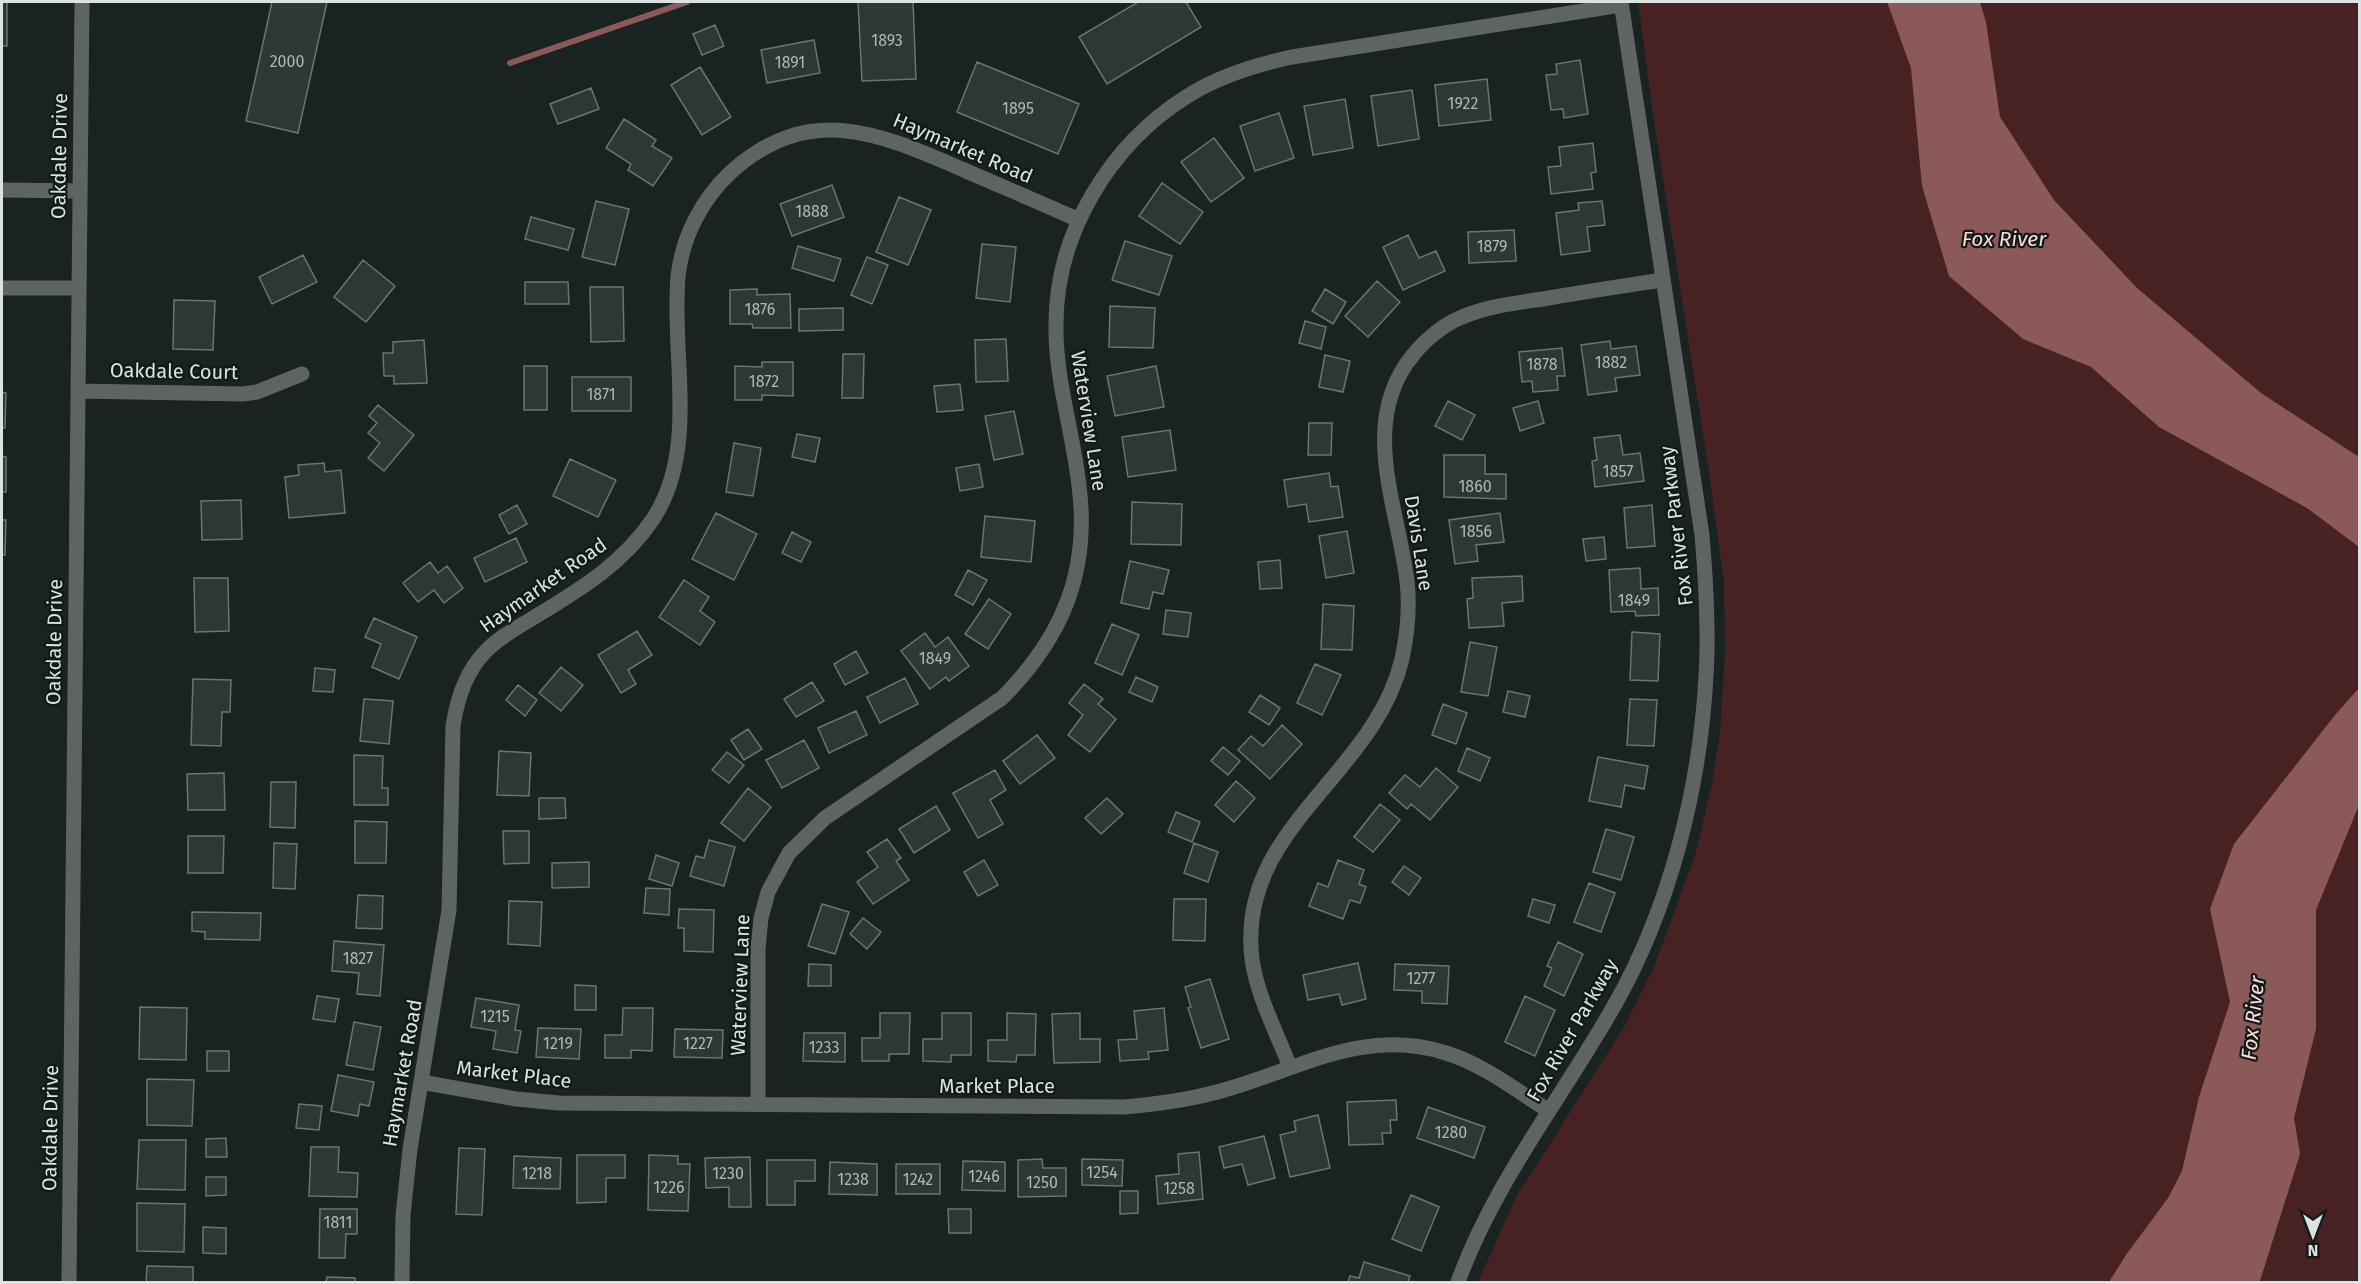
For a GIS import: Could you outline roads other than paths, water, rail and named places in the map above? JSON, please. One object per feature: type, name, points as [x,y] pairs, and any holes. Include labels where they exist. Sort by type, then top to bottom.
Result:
[{"type":"street","name":"Oakdale Drive","points":[[69,1282],[82,2]]},
{"type":"street","name":"Waterview Lane","points":[[758,1104],[758,949],[761,918],[768,892],[789,853],[825,818],[1002,698],[1024,676],[1046,647],[1071,594],[1079,559],[1082,516],[1079,485],[1058,365],[1056,324],[1062,274],[1079,220],[1098,184],[1144,130],[1186,96],[1246,68],[1292,57],[1621,3]]},
{"type":"street","name":"Fox River Parkway","points":[[1458,1282],[1493,1205],[1616,1004],[1641,951],[1664,891],[1685,820],[1700,741],[1707,675],[1707,603],[1702,535],[1621,3]]},
{"type":"street","name":"Haymarket Road","points":[[402,1282],[403,1215],[449,910],[453,726],[457,700],[471,672],[488,649],[611,567],[637,541],[655,516],[672,472],[677,441],[678,277],[683,249],[703,204],[720,182],[761,150],[806,134],[841,129],[896,140],[1079,220]]},
{"type":"street","points":[[2,190],[80,191]]},
{"type":"street","name":"Davis Lane","points":[[1290,1067],[1255,973],[1251,926],[1254,900],[1262,878],[1283,837],[1363,743],[1383,711],[1402,659],[1407,622],[1407,583],[1383,453],[1386,414],[1403,368],[1414,352],[1439,330],[1460,317],[1488,308],[1662,280]]},
{"type":"street","points":[[2,288],[79,288]]},
{"type":"street","name":"Oakdale Court","points":[[78,391],[242,394],[257,392],[302,374]]},
{"type":"street","name":"Market Place","points":[[422,1082],[516,1099],[559,1102],[1124,1107],[1186,1100],[1230,1089],[1341,1050],[1395,1044],[1420,1046],[1448,1053],[1479,1067],[1549,1111]]},
{"type":"water","name":"Fox River","points":[[1887,2],[1980,2],[1986,22],[2000,117],[2054,200],[2137,288],[2261,393],[2359,457],[2359,547],[2307,508],[2159,427],[2091,367],[2023,339],[1949,276],[1922,186],[1911,68]]},
{"type":"water","name":"Fox River","points":[[2359,688],[2359,805],[2316,910],[2316,1029],[2294,1118],[2300,1154],[2260,1281],[2109,1282],[2168,1198],[2182,1171],[2199,1097],[2230,1002],[2210,909],[2234,844],[2335,715]]},
{"type":"waterway","points":[[510,63],[687,2]]}]
